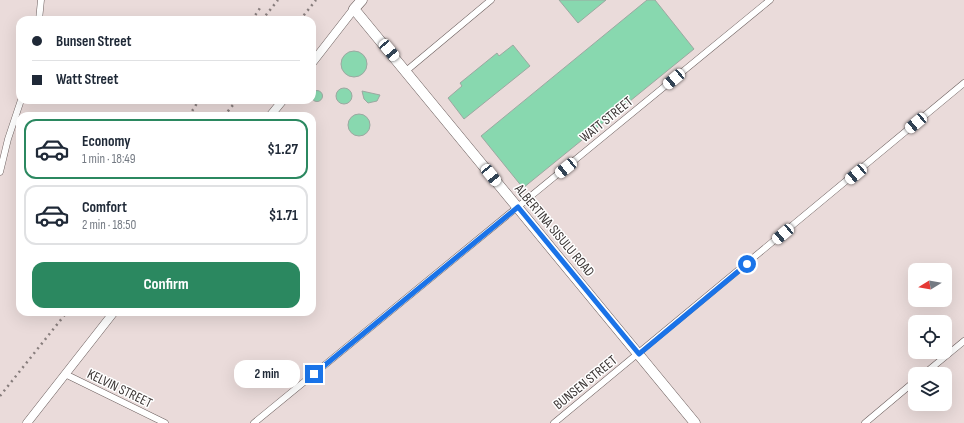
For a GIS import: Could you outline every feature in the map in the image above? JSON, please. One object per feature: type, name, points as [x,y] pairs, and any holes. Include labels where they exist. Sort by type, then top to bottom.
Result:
[{"type":"main road","points":[[354,9],[362,0]]},
{"type":"main road","name":"ALBERTINA SISULU ROAD","points":[[354,9],[695,423]]},
{"type":"street","points":[[39,16],[41,0]]},
{"type":"street","points":[[406,71],[491,0]]},
{"type":"street","name":"WATT STREET","points":[[254,423],[770,0]]},
{"type":"street","points":[[316,58],[354,9]]},
{"type":"street","name":"BUNSEN STREET","points":[[554,423],[964,83]]},
{"type":"street","points":[[273,112],[280,104]]},
{"type":"street","points":[[0,172],[8,139],[16,115]]},
{"type":"street","points":[[28,423],[111,316]]},
{"type":"street","points":[[932,367],[964,341]]},
{"type":"street","name":"KELVIN STREET","points":[[65,374],[165,423]]},
{"type":"street","points":[[865,423],[908,387]]},
{"type":"building","points":[[559,0],[606,0],[578,23]]},
{"type":"building","points":[[647,0],[655,0],[694,49],[523,188],[481,136]]},
{"type":"building","points":[[513,45],[530,66],[464,119],[448,98],[462,86],[460,83],[497,53],[499,56]]},
{"type":"building","points":[[354,51],[363,55],[367,64],[363,73],[354,77],[345,73],[341,64],[345,55]]},
{"type":"building","points":[[341,88],[347,88],[352,93],[350,102],[347,104],[341,104],[336,99],[336,93]]},
{"type":"building","points":[[316,91],[321,92],[321,100],[316,101]]},
{"type":"building","points":[[362,91],[380,95],[377,101],[368,103],[364,99]]},
{"type":"building","points":[[355,114],[363,114],[370,121],[370,129],[363,136],[355,136],[348,129],[348,121]]},
{"type":"railway","points":[[265,16],[278,0]]},
{"type":"railway","points":[[303,16],[316,0]]},
{"type":"railway","points":[[255,16],[262,5]]},
{"type":"railway","points":[[192,112],[196,104]]},
{"type":"railway","points":[[227,112],[234,104]]},
{"type":"railway","points":[[0,396],[64,316]]},
{"type":"route","points":[[314,374],[518,207],[639,354],[747,264]]}]
